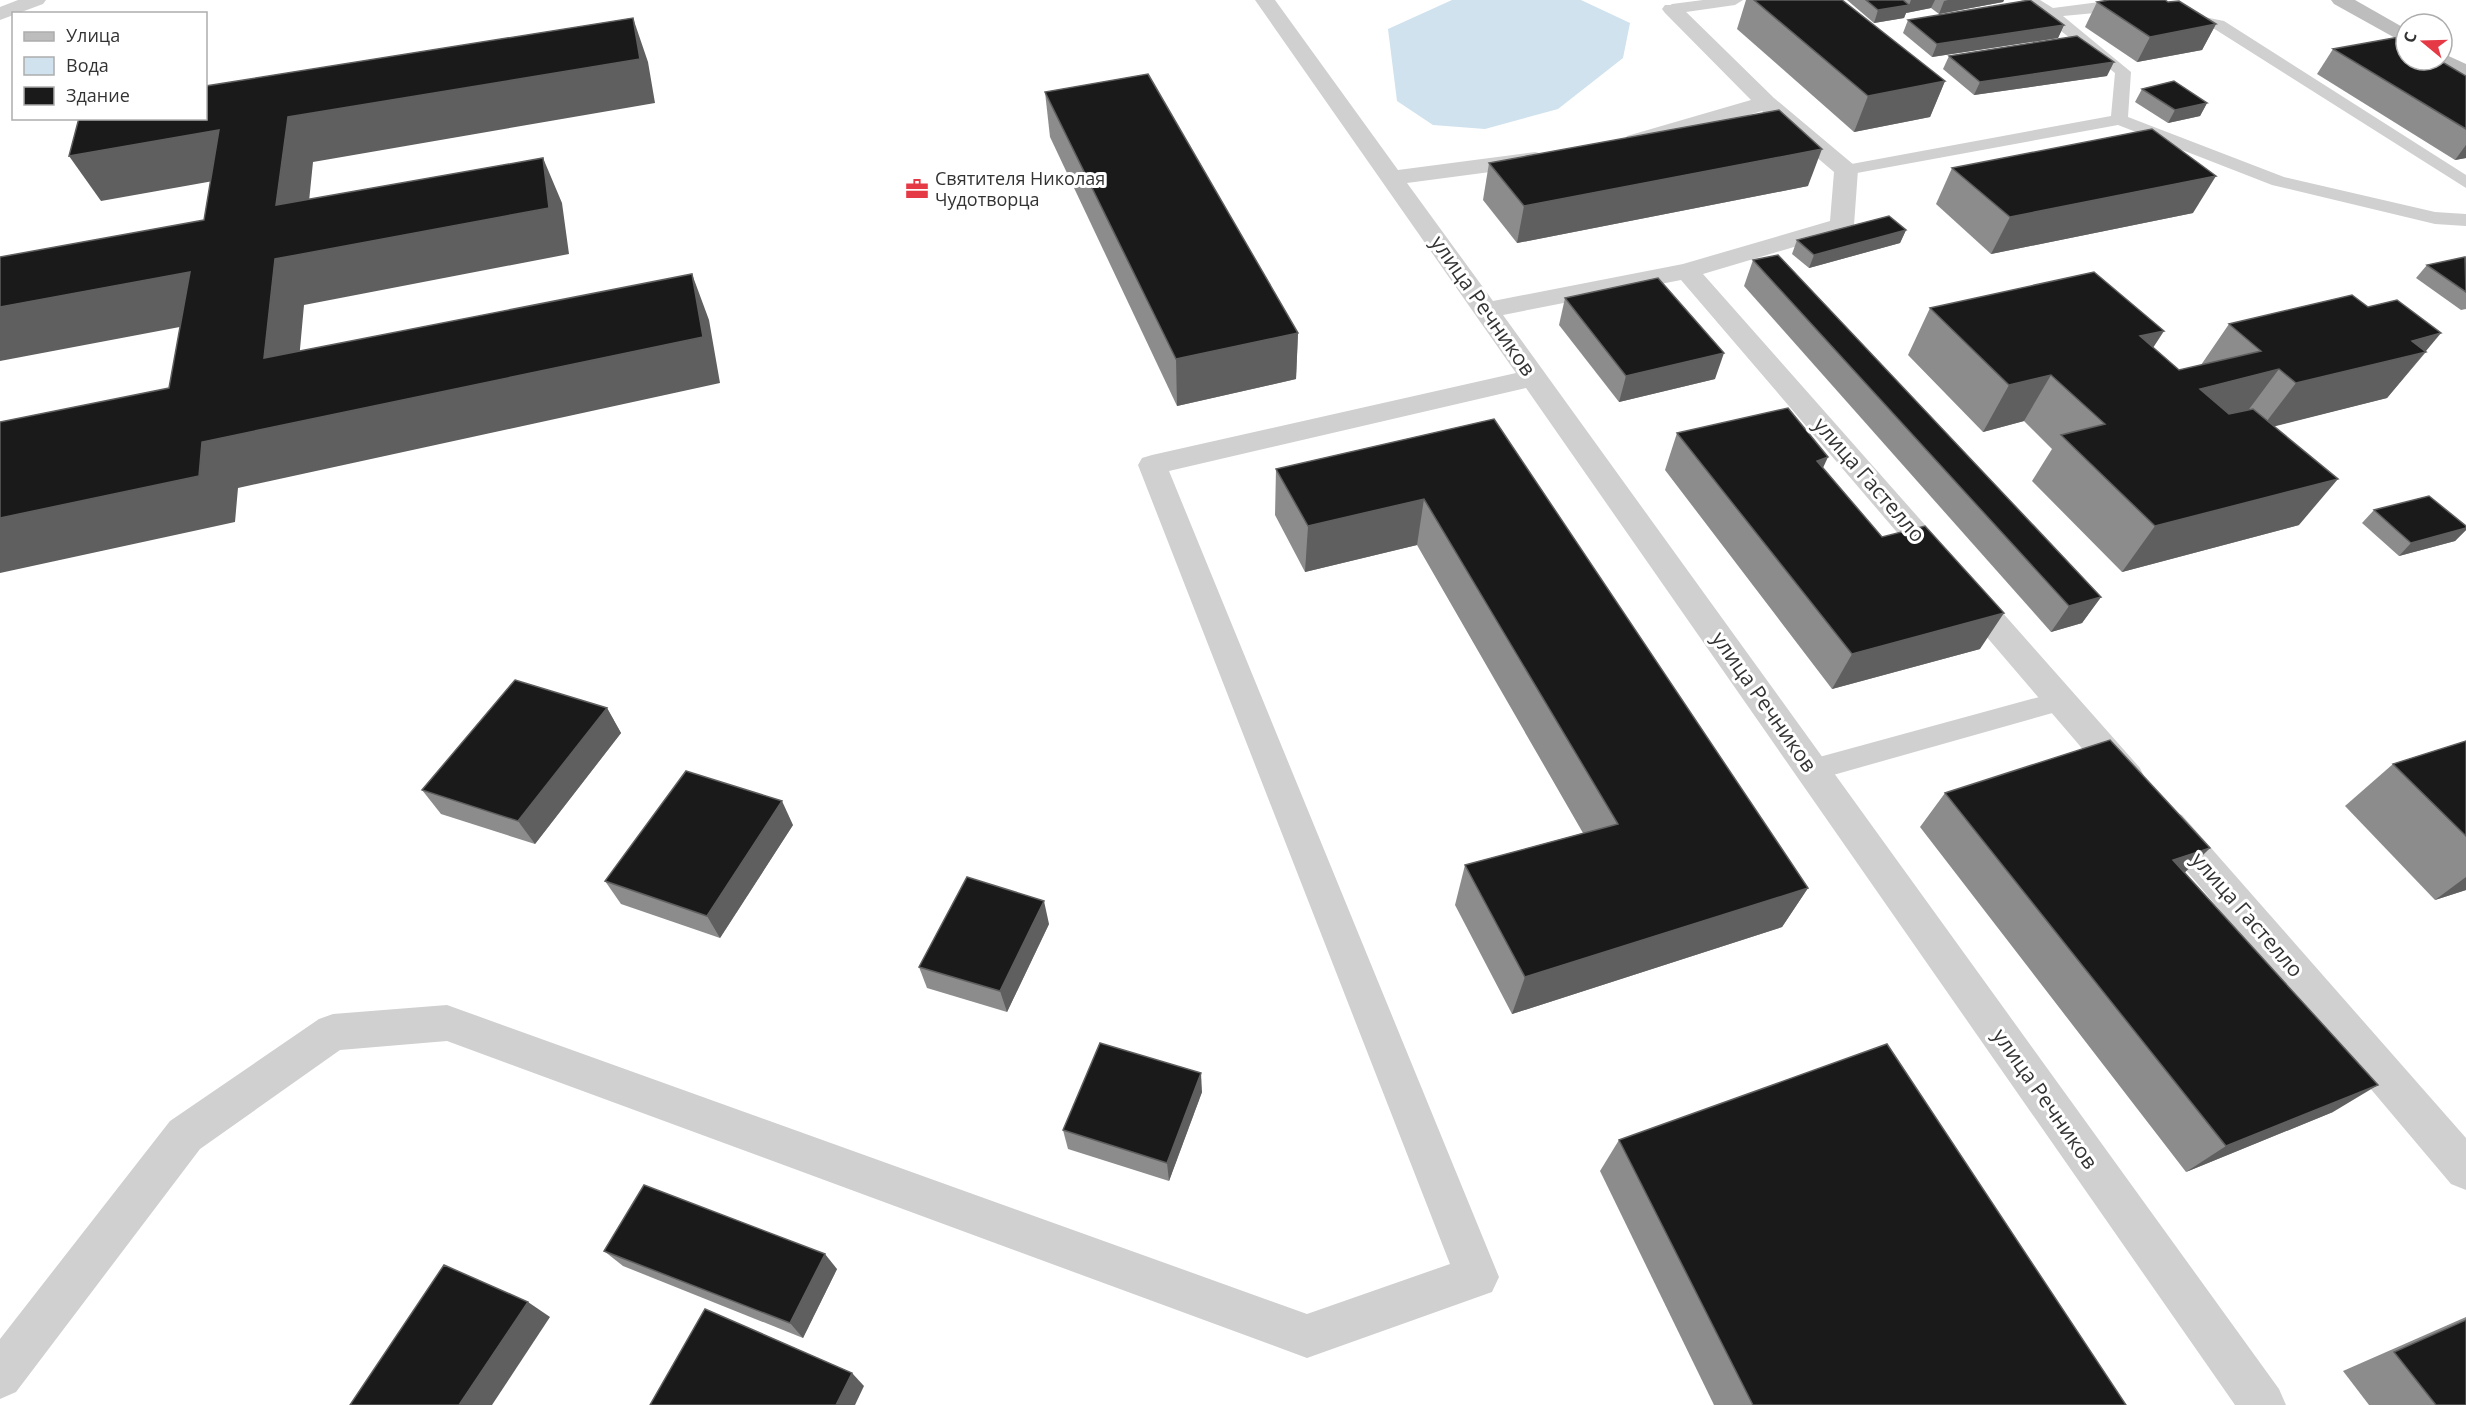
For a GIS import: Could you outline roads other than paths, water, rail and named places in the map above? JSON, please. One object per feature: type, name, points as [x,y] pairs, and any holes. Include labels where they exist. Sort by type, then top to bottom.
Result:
[{"type":"street","points":[[0,14],[36,0]]},
{"type":"street","name":"улица Речников","points":[[1265,0],[2263,1405]]},
{"type":"street","points":[[2341,0],[2394,31]]},
{"type":"street","points":[[1484,310],[1687,271],[1842,225],[1846,170],[1766,103],[1672,9]]},
{"type":"street","points":[[1618,146],[1766,103]]},
{"type":"street","points":[[1393,178],[1559,156]]},
{"type":"street","name":"улица Гастелло","points":[[1687,271],[2466,1169]]},
{"type":"street","points":[[0,1376],[185,1135],[333,1032],[447,1023],[1307,1336],[1477,1277],[1152,465],[1534,378]]},
{"type":"lane","points":[[1672,9],[1735,0]]},
{"type":"lane","points":[[2029,0],[2050,13],[2122,72],[2119,120]]},
{"type":"lane","points":[[2050,13],[2120,4],[2142,8]]},
{"type":"lane","points":[[2163,13],[2218,24],[2466,183]]},
{"type":"lane","points":[[1846,170],[2119,120],[2278,181],[2435,218],[2466,220]]},
{"type":"lane","points":[[1812,770],[2061,701]]},
{"type":"water","points":[[1452,0],[1581,0],[1630,23],[1623,58],[1558,109],[1485,129],[1433,125],[1397,101],[1388,29]]},
{"type":"place","name":"Святителя Николая Чудотворца","points":[[917,189]]}]
